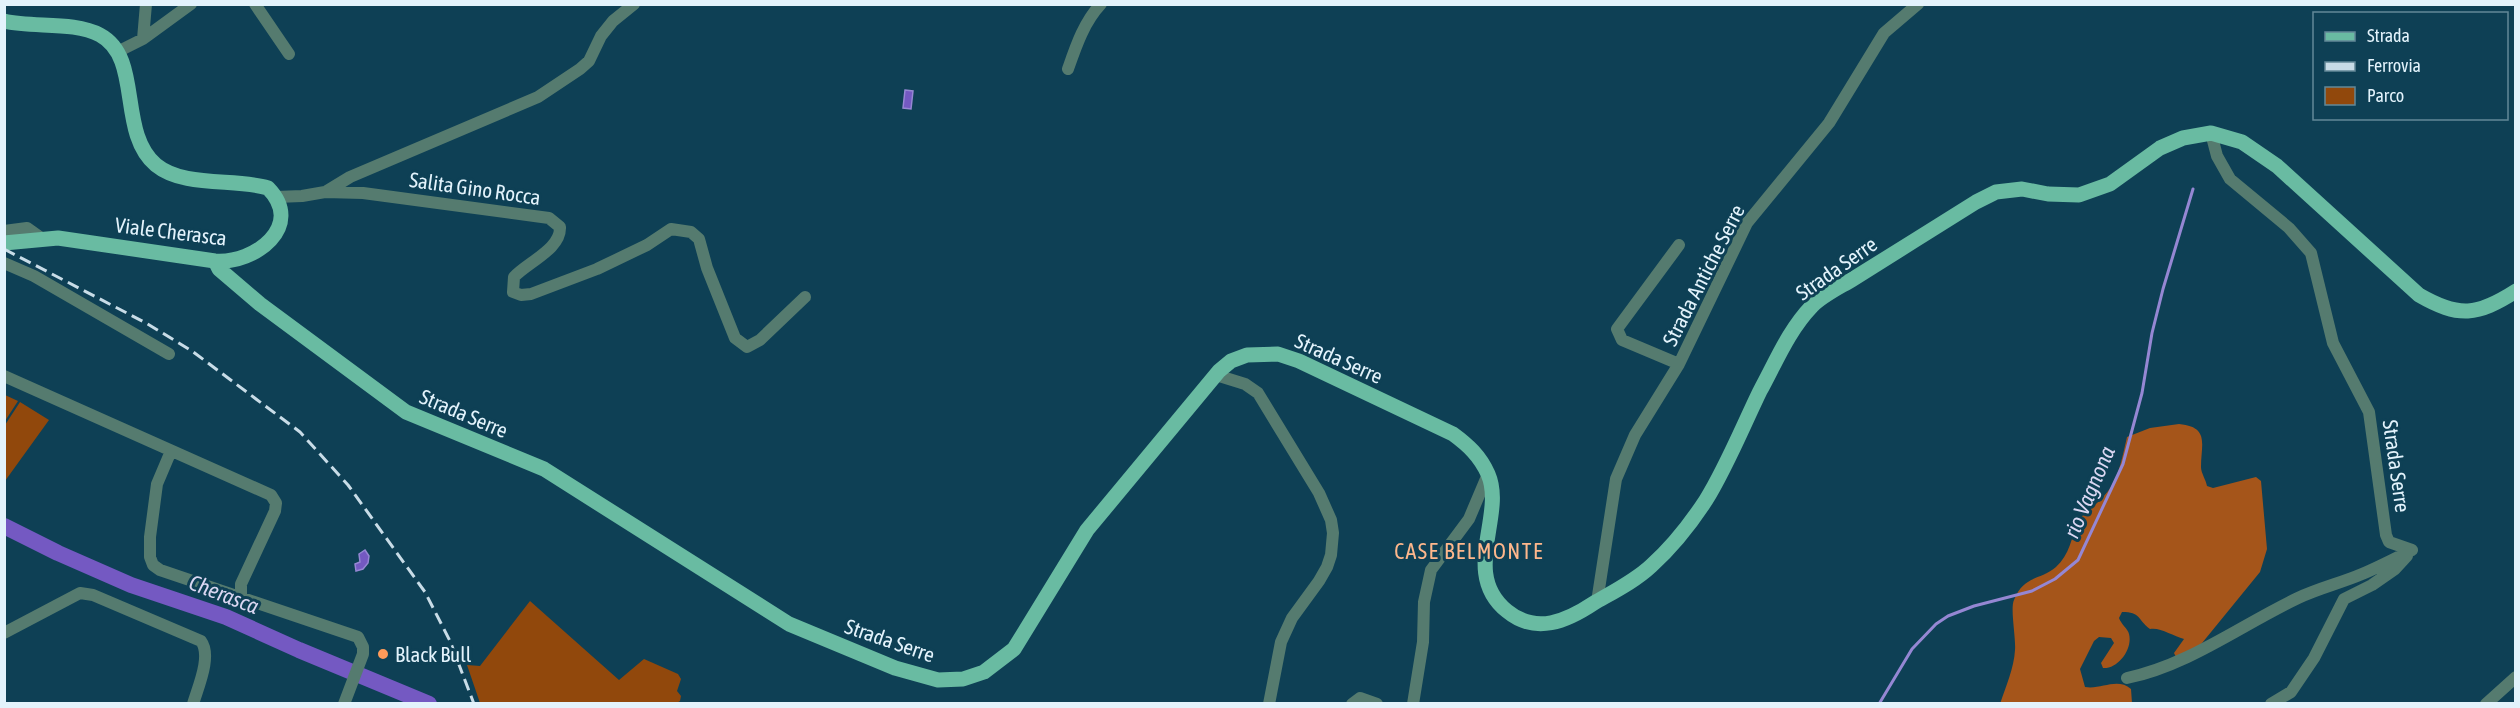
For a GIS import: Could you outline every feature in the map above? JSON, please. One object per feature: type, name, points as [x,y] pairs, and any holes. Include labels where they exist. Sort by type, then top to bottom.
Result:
[{"type":"main road","points":[[4,21],[91,32],[108,41],[117,52],[123,68],[136,135],[146,153],[157,166],[182,177],[268,188],[276,197]]},
{"type":"main road","name":"Strada Serre","points":[[215,261],[219,269],[260,304],[406,412],[543,469],[789,624],[895,668],[938,680],[963,679],[984,672],[1014,649],[1087,530],[1216,375],[1232,361],[1247,354],[1268,352],[1290,357],[1453,434],[1472,448],[1488,474],[1491,496],[1485,561],[1487,580],[1494,598],[1507,612],[1524,621],[1542,624],[1561,622],[1650,568],[1706,500],[1792,329],[1813,304],[1976,202],[1996,192],[2022,189],[2048,194],[2079,195],[2110,184],[2160,148],[2183,138],[2211,133],[2242,142],[2277,166],[2419,295],[2440,307],[2469,313],[2498,303],[2516,291]]},
{"type":"main road","name":"Viale Cherasca","points":[[4,243],[41,238],[79,240],[215,261],[232,261],[244,258],[268,244],[281,220],[282,211],[276,197]]},
{"type":"street","points":[[143,39],[146,4]]},
{"type":"street","points":[[117,52],[143,39],[191,4]]},
{"type":"street","points":[[255,4],[289,54]]},
{"type":"street","name":"Salita Gino Rocca","points":[[325,192],[350,177],[538,98],[589,61],[601,36],[613,21],[634,4]]},
{"type":"street","points":[[1068,69],[1084,28],[1101,4]]},
{"type":"street","name":"Strada Antiche Serre","points":[[1597,602],[1616,480],[1635,435],[1679,364],[1747,223],[1829,123],[1884,33],[1918,4]]},
{"type":"street","name":"Strada Serre","points":[[2211,133],[2217,156],[2230,179],[2289,228],[2311,253],[2333,343],[2368,412],[2386,535],[2389,543],[2412,550]]},
{"type":"street","name":"Salita Gino Rocca","points":[[276,197],[325,192],[374,194],[540,216],[554,221],[560,227],[556,241],[514,277],[513,292],[521,295],[531,294],[597,269],[671,229],[691,232],[699,239],[707,268],[735,338],[747,347],[760,340],[805,297]]},
{"type":"street","points":[[4,231],[27,228],[41,238]]},
{"type":"street","points":[[1679,245],[1617,329],[1622,340],[1679,364]]},
{"type":"street","points":[[4,264],[34,276],[169,354]]},
{"type":"street","points":[[1216,375],[1245,384],[1258,393],[1319,494],[1331,520],[1333,544],[1329,561],[1319,581],[1286,629],[1277,654],[1269,704]]},
{"type":"street","points":[[4,376],[267,493],[274,499],[275,512],[241,584],[241,598]]},
{"type":"street","points":[[171,451],[157,484],[150,537],[150,557],[153,565],[160,570],[241,598],[353,634],[361,641],[363,654],[345,700]]},
{"type":"street","points":[[1413,704],[1423,642],[1424,602],[1431,570],[1469,519],[1488,474]]},
{"type":"street","points":[[2127,678],[2160,669],[2216,643],[2324,585],[2364,574],[2412,550]]},
{"type":"street","points":[[2271,704],[2291,692],[2313,658],[2344,599],[2372,585],[2395,569],[2412,550]]},
{"type":"street","points":[[4,633],[84,592],[201,641],[205,646],[205,656],[194,704]]},
{"type":"street","points":[[2486,704],[2516,677]]},
{"type":"street","points":[[1352,704],[1360,698],[1377,704]]},
{"type":"green space","points":[[5,395],[18,401],[5,421]]},
{"type":"green space","points":[[20,402],[49,420],[5,481],[5,425]]},
{"type":"green space","points":[[530,601],[619,680],[644,659],[678,674],[681,679],[677,691],[681,696],[680,701],[675,704],[480,703],[467,665],[480,666]]},
{"type":"shaded area","points":[[905,90],[913,91],[911,109],[903,108]]},
{"type":"shaded area","points":[[2179,424],[2196,429],[2200,433],[2202,438],[2201,469],[2207,486],[2213,488],[2256,477],[2261,481],[2267,549],[2260,572],[2198,648],[2177,659],[2174,653],[2184,639],[2162,630],[2150,629],[2133,613],[2122,612],[2119,618],[2130,640],[2123,657],[2114,665],[2103,668],[2101,663],[2114,643],[2111,638],[2099,637],[2094,641],[2080,669],[2085,687],[2115,684],[2126,686],[2131,689],[2132,703],[2000,704],[2014,657],[2013,604],[2018,592],[2027,582],[2056,567],[2064,557],[2072,539],[2076,521],[2099,501],[2112,485],[2120,466],[2127,437],[2150,428]]},
{"type":"shaded area","points":[[365,550],[369,556],[368,563],[363,569],[356,571],[355,564],[360,562],[359,554]]},
{"type":"waterway","name":"rio Vagnona","points":[[1879,704],[1912,649],[1936,624],[1948,616],[1974,606],[2032,591],[2055,579],[2078,560],[2123,464],[2142,393],[2152,333],[2163,289],[2193,189]]},
{"type":"waterway","name":"Cherasca","points":[[4,526],[131,585],[226,617],[429,704]]},
{"type":"railway","points":[[4,249],[146,323],[192,351],[300,432],[348,485],[425,592],[450,641],[474,704]]},
{"type":"place","name":"Black Bull","points":[[383,654]]},
{"type":"district","name":"CASE BELMONTE","points":[[1469,551]]}]
